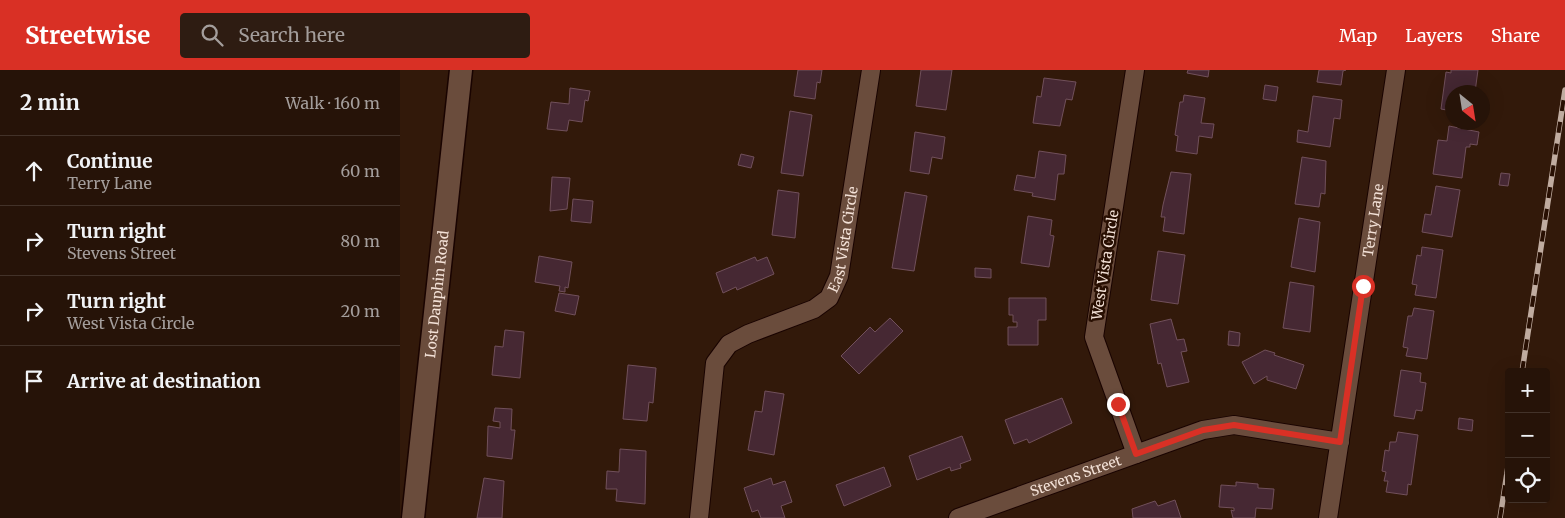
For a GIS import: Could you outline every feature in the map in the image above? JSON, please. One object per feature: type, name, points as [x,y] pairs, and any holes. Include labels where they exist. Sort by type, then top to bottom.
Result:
[{"type":"street","name":"Lost Dauphin Road","points":[[413,518],[461,70]]},
{"type":"street","name":"East Vista Circle","points":[[699,518],[715,363],[729,344],[748,334],[814,309],[829,298],[840,276],[871,70]]},
{"type":"street","name":"West Vista Circle","points":[[1134,70],[1094,337],[1136,454]]},
{"type":"street","name":"Terry Lane","points":[[1328,518],[1396,70]]},
{"type":"street","name":"Stevens Street","points":[[958,518],[1203,430],[1234,425],[1340,442]]},
{"type":"building","points":[[798,70],[822,70],[820,83],[817,82],[815,99],[794,96]]},
{"type":"building","points":[[921,70],[952,70],[946,110],[916,106]]},
{"type":"building","points":[[1188,70],[1209,70],[1208,77],[1187,73]]},
{"type":"building","points":[[1319,70],[1346,70],[1343,71],[1341,85],[1317,82]]},
{"type":"building","points":[[1451,70],[1478,70],[1476,85],[1445,85],[1445,110],[1441,109],[1446,72],[1451,73]]},
{"type":"building","points":[[1044,78],[1076,82],[1072,100],[1066,99],[1060,126],[1033,123],[1037,96],[1041,97]]},
{"type":"building","points":[[1265,85],[1278,87],[1276,101],[1263,99]]},
{"type":"building","points":[[570,88],[590,91],[588,101],[585,100],[582,122],[569,120],[567,131],[547,129],[551,102],[569,104]]},
{"type":"building","points":[[1184,95],[1205,98],[1201,123],[1214,124],[1212,138],[1199,136],[1197,154],[1176,151],[1178,136],[1175,135],[1180,102],[1183,102]]},
{"type":"building","points":[[1313,96],[1342,100],[1340,119],[1334,118],[1330,147],[1297,142],[1298,130],[1308,132]]},
{"type":"building","points":[[790,111],[812,115],[803,176],[781,173]]},
{"type":"building","points":[[1448,130],[1479,132],[1477,145],[1470,144],[1470,147],[1466,147],[1462,178],[1433,174],[1438,140],[1447,141]]},
{"type":"building","points":[[915,132],[945,137],[942,159],[932,157],[929,174],[910,171]]},
{"type":"building","points":[[1039,151],[1066,155],[1064,174],[1058,174],[1055,200],[1032,196],[1033,193],[1014,190],[1017,175],[1035,178]]},
{"type":"building","points":[[741,154],[754,157],[751,168],[738,165]]},
{"type":"building","points":[[1302,157],[1326,161],[1325,194],[1321,193],[1319,207],[1295,204]]},
{"type":"building","points":[[1171,172],[1191,174],[1184,234],[1163,231],[1165,217],[1161,217]]},
{"type":"building","points":[[1501,173],[1510,174],[1508,186],[1499,185]]},
{"type":"building","points":[[552,177],[570,178],[567,209],[550,211]]},
{"type":"building","points":[[1436,186],[1460,190],[1452,237],[1422,232],[1425,214],[1431,215]]},
{"type":"building","points":[[778,190],[799,193],[795,238],[772,235]]},
{"type":"building","points":[[905,192],[927,196],[914,271],[892,268]]},
{"type":"building","points":[[573,199],[593,201],[591,223],[571,221]]},
{"type":"building","points":[[1028,216],[1052,220],[1050,235],[1054,236],[1049,267],[1021,263]]},
{"type":"building","points":[[1299,218],[1320,222],[1315,272],[1291,267]]},
{"type":"building","points":[[1422,247],[1443,250],[1436,298],[1415,295],[1417,285],[1412,284],[1417,255],[1421,256]]},
{"type":"building","points":[[1158,251],[1185,255],[1178,304],[1151,300]]},
{"type":"building","points":[[539,256],[572,262],[568,288],[565,287],[565,292],[559,291],[560,286],[535,282]]},
{"type":"building","points":[[755,257],[757,261],[767,257],[774,274],[737,290],[736,287],[723,293],[716,273]]},
{"type":"building","points":[[975,268],[991,269],[991,278],[975,277]]},
{"type":"building","points":[[1290,282],[1314,286],[1310,332],[1283,328]]},
{"type":"building","points":[[559,293],[579,296],[575,315],[555,311]]},
{"type":"building","points":[[1009,298],[1046,298],[1046,320],[1038,320],[1038,345],[1008,345],[1008,327],[1017,327],[1017,322],[1013,322],[1013,315],[1009,315]]},
{"type":"building","points":[[1414,308],[1434,311],[1427,359],[1406,356],[1408,348],[1403,347],[1408,316],[1412,316]]},
{"type":"building","points":[[890,318],[903,331],[859,374],[841,356],[870,327],[875,332]]},
{"type":"building","points":[[1171,319],[1177,340],[1184,339],[1187,351],[1181,352],[1189,382],[1167,387],[1161,363],[1158,364],[1150,324]]},
{"type":"building","points":[[505,330],[524,332],[520,378],[492,375],[495,346],[503,347]]},
{"type":"building","points":[[1229,331],[1240,333],[1239,346],[1228,345]]},
{"type":"building","points":[[1265,350],[1304,365],[1296,389],[1267,380],[1267,376],[1254,384],[1242,362]]},
{"type":"building","points":[[628,365],[656,368],[653,403],[649,402],[647,421],[623,419]]},
{"type":"building","points":[[1401,370],[1421,373],[1420,382],[1426,383],[1422,411],[1416,410],[1414,419],[1394,416]]},
{"type":"building","points":[[765,391],[784,394],[774,455],[748,450],[755,411],[762,412]]},
{"type":"building","points":[[1062,398],[1072,423],[1029,443],[1027,439],[1014,444],[1005,420]]},
{"type":"building","points":[[495,408],[512,409],[511,430],[515,430],[512,459],[487,456],[488,426],[500,428],[500,422],[493,421]]},
{"type":"building","points":[[1459,418],[1473,420],[1472,431],[1458,429]]},
{"type":"building","points":[[1398,432],[1418,435],[1411,485],[1408,484],[1407,495],[1386,492],[1388,481],[1384,481],[1386,472],[1382,471],[1385,450],[1389,451],[1390,442],[1396,442]]},
{"type":"building","points":[[962,436],[971,460],[960,464],[961,468],[951,471],[950,467],[917,480],[909,456]]},
{"type":"building","points":[[620,449],[646,451],[645,504],[616,501],[617,489],[606,489],[607,471],[619,472]]},
{"type":"building","points":[[884,467],[891,486],[844,506],[836,485]]},
{"type":"building","points":[[484,478],[504,481],[502,518],[477,518]]},
{"type":"building","points":[[771,478],[773,485],[785,481],[792,502],[781,506],[785,518],[761,518],[758,510],[752,512],[744,488]]},
{"type":"building","points":[[1236,482],[1258,484],[1258,488],[1274,489],[1272,509],[1256,508],[1255,518],[1233,518],[1231,510],[1234,511],[1234,508],[1219,507],[1221,485],[1236,486]]},
{"type":"building","points":[[1175,500],[1181,518],[1133,518],[1132,509],[1155,501],[1158,506]]},
{"type":"railway","points":[[1523,368],[1565,90]]},
{"type":"railway","points":[[1500,518],[1505,486]]},
{"type":"route","points":[[1118,404],[1136,454],[1203,430],[1234,425],[1340,442],[1363,286]]}]
